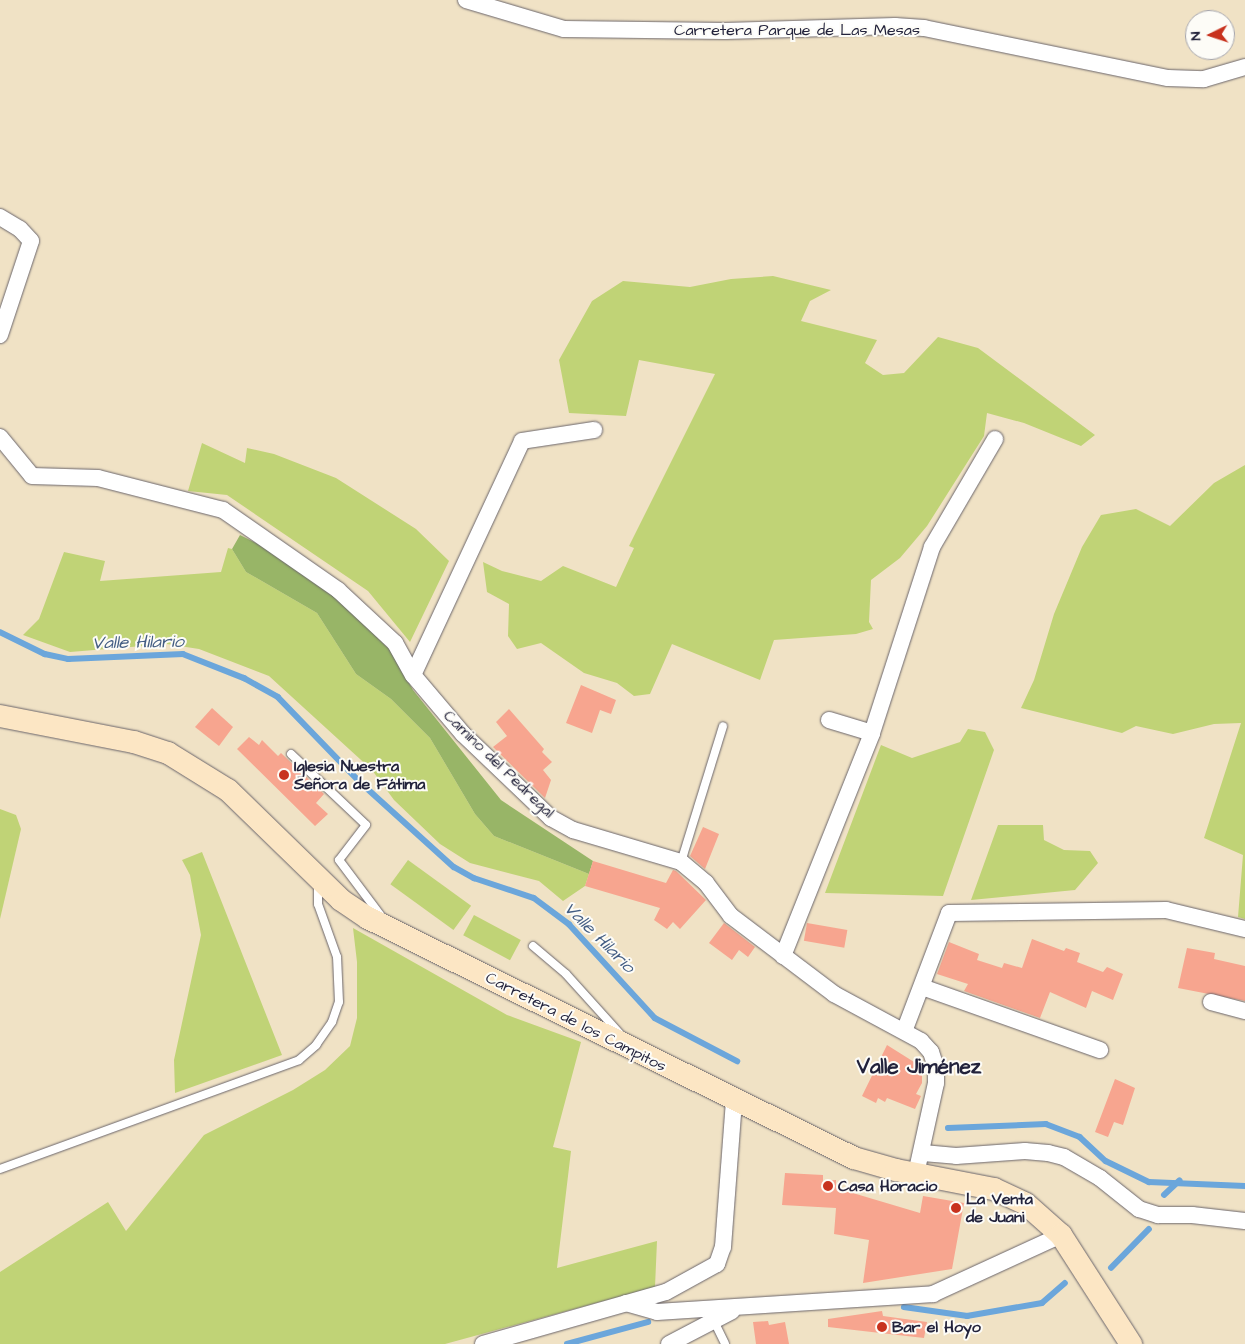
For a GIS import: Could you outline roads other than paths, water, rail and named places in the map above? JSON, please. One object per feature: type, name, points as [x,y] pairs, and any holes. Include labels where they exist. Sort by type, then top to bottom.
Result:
[{"type":"main road","name":"Carretera de los Campitos","points":[[0,716],[134,742],[168,753],[228,790],[318,876],[340,900],[392,930],[734,1101],[854,1158],[916,1174],[994,1189],[1026,1204],[1061,1235],[1131,1344]]},
{"type":"street","name":"Carretera Parque de Las Mesas","points":[[466,0],[564,29],[725,31],[895,26],[924,28],[1168,78],[1204,79],[1245,67]]},
{"type":"street","points":[[0,217],[20,229],[31,241],[0,335]]},
{"type":"street","points":[[413,675],[522,441],[594,430]]},
{"type":"street","name":"Camino del Pedregal","points":[[0,437],[32,476],[98,478],[223,510],[338,590],[395,643],[413,675],[463,734],[551,818],[573,830],[681,862],[706,883],[731,916],[834,994],[904,1029],[922,1041],[936,1067],[923,1153],[916,1174]]},
{"type":"street","points":[[783,956],[872,733],[932,547],[996,439]]},
{"type":"street","points":[[829,720],[872,733]]},
{"type":"street","points":[[904,1029],[922,987],[949,913],[1166,910],[1245,929]]},
{"type":"street","points":[[922,987],[1100,1050]]},
{"type":"street","points":[[1211,1002],[1245,1011]]},
{"type":"street","points":[[483,1344],[666,1292],[717,1264],[721,1256],[734,1101]]},
{"type":"street","points":[[923,1153],[956,1156],[1025,1151],[1048,1153],[1064,1157],[1100,1178],[1139,1209],[1158,1215],[1192,1215],[1245,1221]]},
{"type":"street","points":[[626,1303],[657,1312],[933,1294],[1061,1235]]},
{"type":"street","points":[[670,1344],[737,1308]]},
{"type":"lane","points":[[681,862],[723,726]]},
{"type":"lane","points":[[291,754],[366,825],[339,860],[392,930]]},
{"type":"lane","points":[[0,1169],[299,1060],[316,1045],[332,1022],[339,1002],[340,980],[337,957],[318,904],[318,876]]},
{"type":"lane","points":[[532,946],[596,1005],[637,1052]]},
{"type":"lane","points":[[714,1321],[725,1344]]},
{"type":"waterway","name":"Valle Hilario","points":[[0,632],[45,654],[68,659],[183,654],[244,678],[278,697],[359,781],[454,867],[474,878],[534,898],[569,924],[655,1018],[737,1061]]},
{"type":"waterway","name":"Valle Hilario","points":[[948,1128],[1046,1124],[1080,1137],[1106,1161],[1149,1182],[1245,1186]]},
{"type":"waterway","points":[[1164,1195],[1179,1181]]},
{"type":"waterway","points":[[1111,1268],[1149,1229]]},
{"type":"waterway","points":[[904,1307],[967,1316],[1042,1303],[1065,1283]]},
{"type":"waterway","points":[[567,1344],[648,1322]]},
{"type":"place","name":"Iglesia Nuestra Señora de Fátima","points":[[284,775]]},
{"type":"place","name":"Casa Horacio","points":[[828,1186]]},
{"type":"place","name":"La Venta de Juani","points":[[956,1208]]},
{"type":"place","name":"Bar el Hoyo","points":[[882,1327]]},
{"type":"district","name":"Valle Jiménez","points":[[919,1067]]}]
